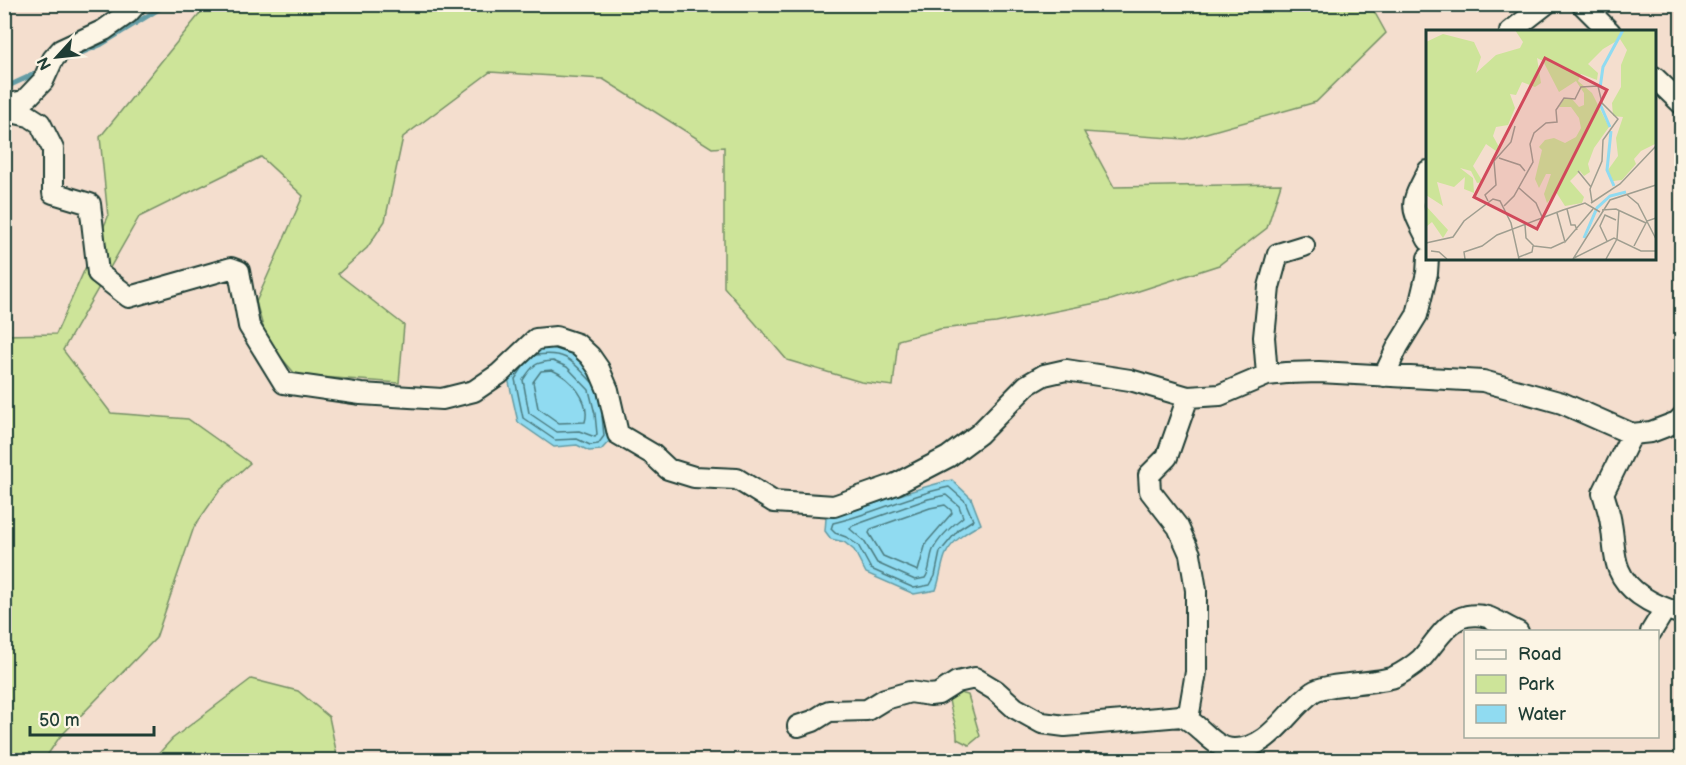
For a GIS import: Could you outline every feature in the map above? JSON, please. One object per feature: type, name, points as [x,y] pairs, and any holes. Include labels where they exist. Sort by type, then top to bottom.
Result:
[{"type":"street","points":[[135,4],[128,13],[104,30],[61,50],[53,59],[43,81],[24,101],[10,104],[7,111],[29,116],[40,123],[53,149],[53,193],[90,204],[98,273],[129,297],[231,268],[239,271],[249,326],[284,383],[361,394],[442,399],[474,391],[499,374],[536,339],[556,337],[577,344],[590,356],[599,369],[608,390],[618,434],[652,454],[668,469],[694,477],[737,479],[774,502],[834,506],[896,484],[948,457],[979,434],[1027,385],[1044,375],[1066,370],[1130,380],[1188,397],[1220,395],[1267,375],[1319,372],[1483,381],[1562,403],[1632,435],[1651,432],[1677,422],[1682,417]]},
{"type":"street","points":[[1512,30],[1546,4]]},
{"type":"street","points":[[1582,4],[1608,30]]},
{"type":"street","points":[[1656,79],[1682,104]]},
{"type":"street","points":[[1426,175],[1414,197],[1413,210],[1426,236]]},
{"type":"street","points":[[1267,375],[1264,337],[1269,287],[1278,254],[1304,246]]},
{"type":"street","points":[[1384,376],[1398,346],[1417,315],[1428,260]]},
{"type":"street","points":[[1188,397],[1167,457],[1149,475],[1150,491],[1178,528],[1190,554],[1196,590],[1196,672],[1188,718]]},
{"type":"street","points":[[1632,435],[1603,493],[1611,520],[1618,570],[1629,587],[1642,597],[1673,612],[1653,630]]},
{"type":"street","points":[[798,726],[813,721],[829,711],[867,710],[885,699],[910,692],[938,694],[957,682],[975,678],[995,690],[1015,708],[1042,723],[1065,726],[1181,716],[1188,718],[1208,737],[1231,749],[1247,748],[1270,736],[1316,689],[1394,677],[1419,661],[1449,626],[1465,616],[1485,615],[1514,630]]},
{"type":"green space","points":[[1370,4],[1386,33],[1316,102],[1185,139],[1084,132],[1114,187],[1281,184],[1267,228],[1219,265],[1111,300],[996,323],[940,329],[898,340],[893,386],[861,382],[787,360],[724,287],[724,147],[712,148],[603,79],[490,72],[403,137],[385,221],[367,248],[338,274],[404,325],[399,383],[296,375],[267,341],[256,302],[303,196],[261,157],[139,217],[63,350],[111,413],[188,419],[250,463],[220,490],[194,527],[156,638],[59,738],[44,760],[5,760],[4,335],[56,334],[108,217],[100,137],[207,5]]},
{"type":"green space","points":[[251,679],[298,691],[329,717],[338,760],[153,760],[172,739]]},
{"type":"green space","points":[[956,692],[968,695],[980,736],[969,745],[957,739],[949,698]]},
{"type":"water","points":[[555,347],[574,355],[602,383],[611,439],[601,450],[589,451],[577,445],[554,447],[518,422],[508,378],[533,349]]},
{"type":"water","points":[[952,480],[971,498],[981,524],[960,537],[951,546],[944,560],[936,590],[914,594],[866,573],[854,550],[844,542],[831,539],[825,531],[826,518]]},
{"type":"waterway","points":[[60,62],[100,45],[167,4]]},
{"type":"waterway","points":[[4,88],[41,71]]}]
